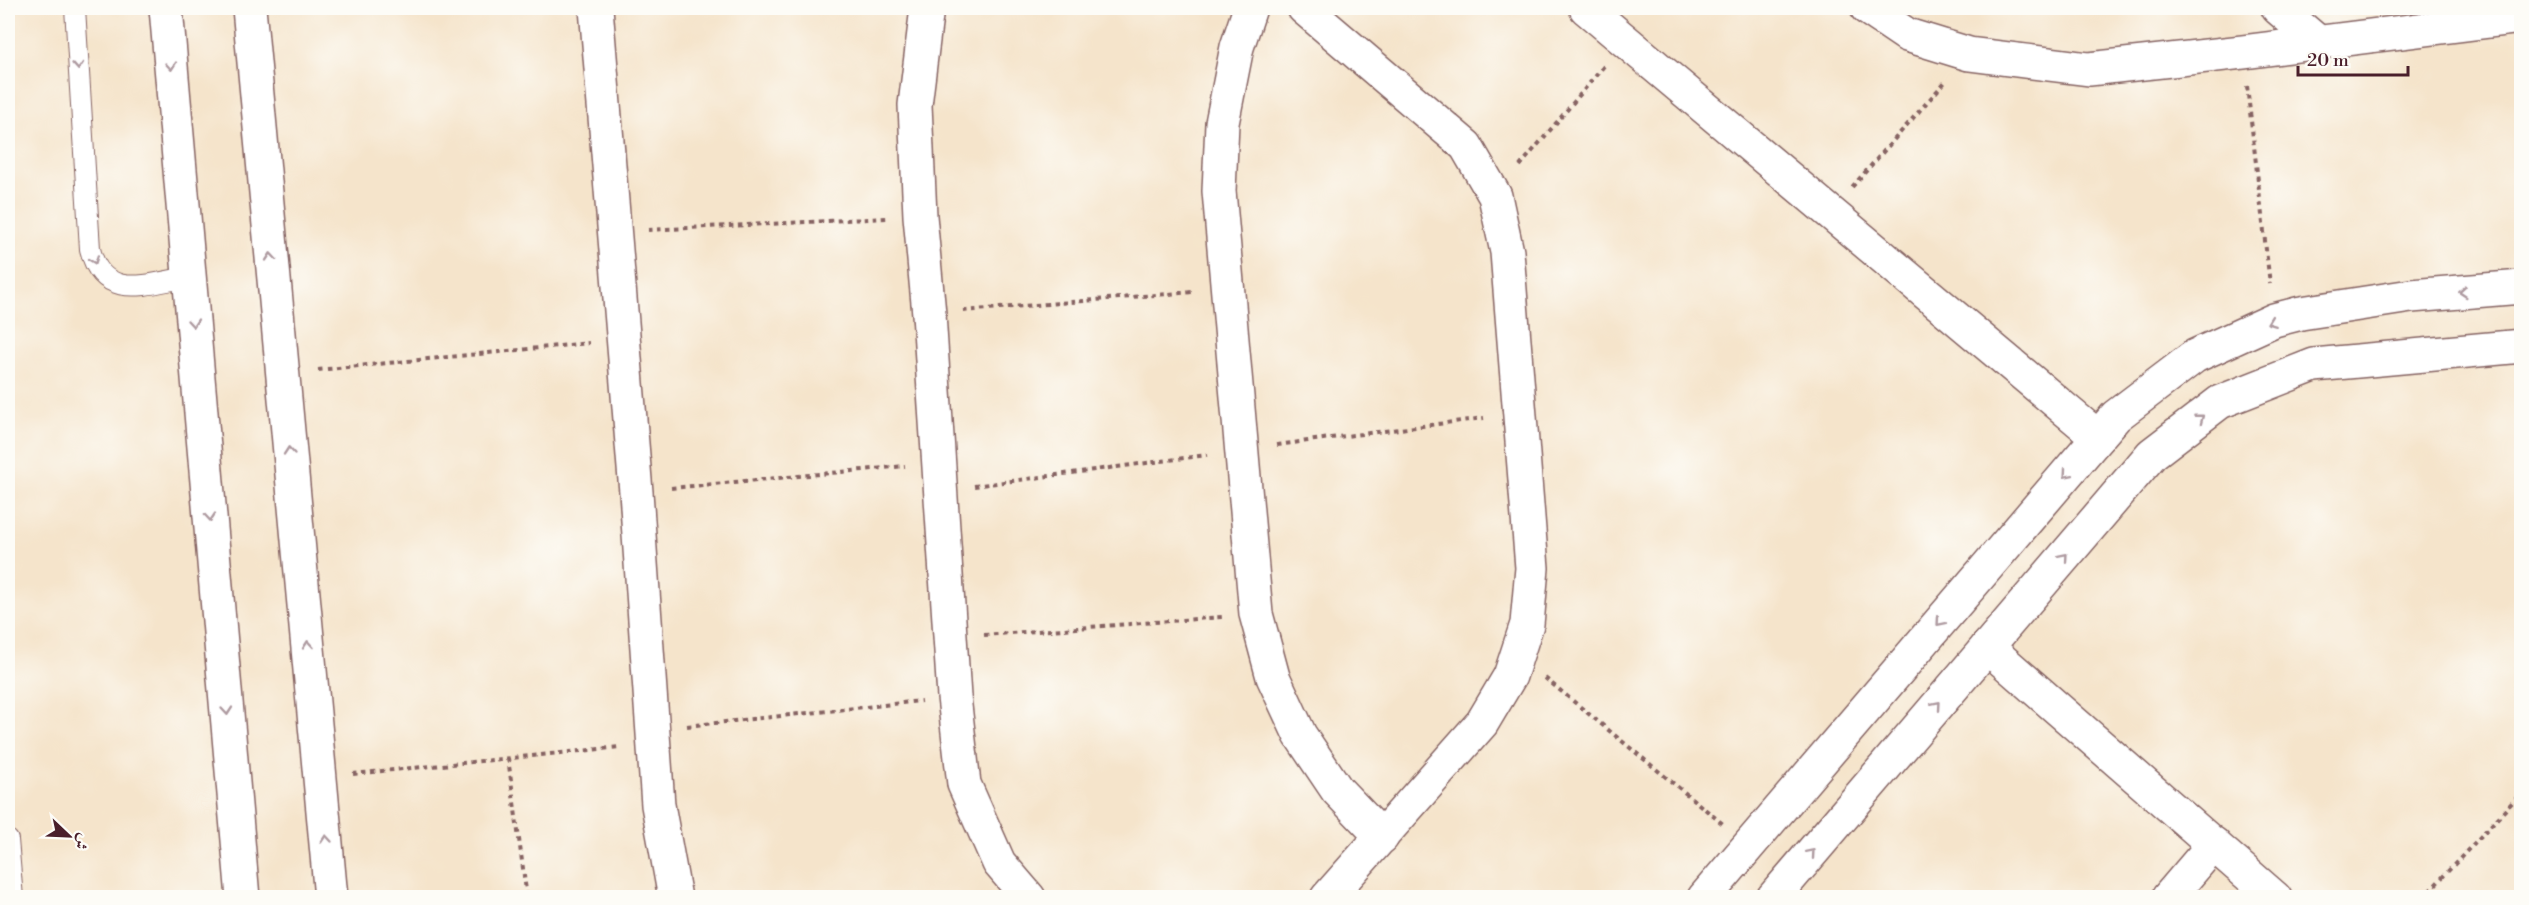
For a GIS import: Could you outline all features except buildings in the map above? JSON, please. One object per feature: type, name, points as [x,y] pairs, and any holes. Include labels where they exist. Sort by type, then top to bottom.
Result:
[{"type":"street","points":[[166,8],[243,897]]},
{"type":"street","points":[[249,8],[331,897]]},
{"type":"street","points":[[596,8],[636,492],[658,805],[675,897]]},
{"type":"street","points":[[927,8],[915,105],[920,216],[929,314],[954,697],[964,784],[999,863],[1029,897]]},
{"type":"street","points":[[1250,8],[1237,46],[1222,123],[1219,191],[1256,614],[1273,677],[1300,735],[1337,789],[1382,837]]},
{"type":"street","points":[[1304,8],[1466,146],[1495,196],[1507,252],[1532,568],[1527,624],[1510,676],[1482,723],[1327,897]]},
{"type":"street","points":[[1586,8],[2098,437]]},
{"type":"street","points":[[1867,8],[1907,35],[1969,54],[2089,69],[2319,43],[2514,14]]},
{"type":"street","points":[[2278,8],[2319,43]]},
{"type":"street","points":[[1704,897],[2116,416],[2195,356],[2274,320],[2301,313],[2411,296],[2522,288]]},
{"type":"street","points":[[1773,897],[2152,454],[2220,402],[2314,364],[2522,346]]},
{"type":"street","points":[[1987,647],[2275,897]]},
{"type":"street","points":[[2168,897],[2214,844]]},
{"type":"lane","points":[[75,8],[89,238],[93,263],[101,275],[114,284],[128,287],[189,277]]},
{"type":"lane","points":[[8,840],[13,897]]},
{"type":"path","points":[[1495,196],[1626,41]]},
{"type":"path","points":[[2243,52],[2274,320]]},
{"type":"path","points":[[1830,212],[1969,54]]},
{"type":"path","points":[[615,232],[920,216]]},
{"type":"path","points":[[929,314],[1228,289]]},
{"type":"path","points":[[282,373],[624,340]]},
{"type":"path","points":[[636,492],[939,463]]},
{"type":"path","points":[[951,638],[1256,614]]},
{"type":"path","points":[[1517,655],[1749,845]]},
{"type":"path","points":[[320,777],[508,758],[954,697]]},
{"type":"path","points":[[508,758],[527,897]]},
{"type":"path","points":[[2423,897],[2522,792]]}]
